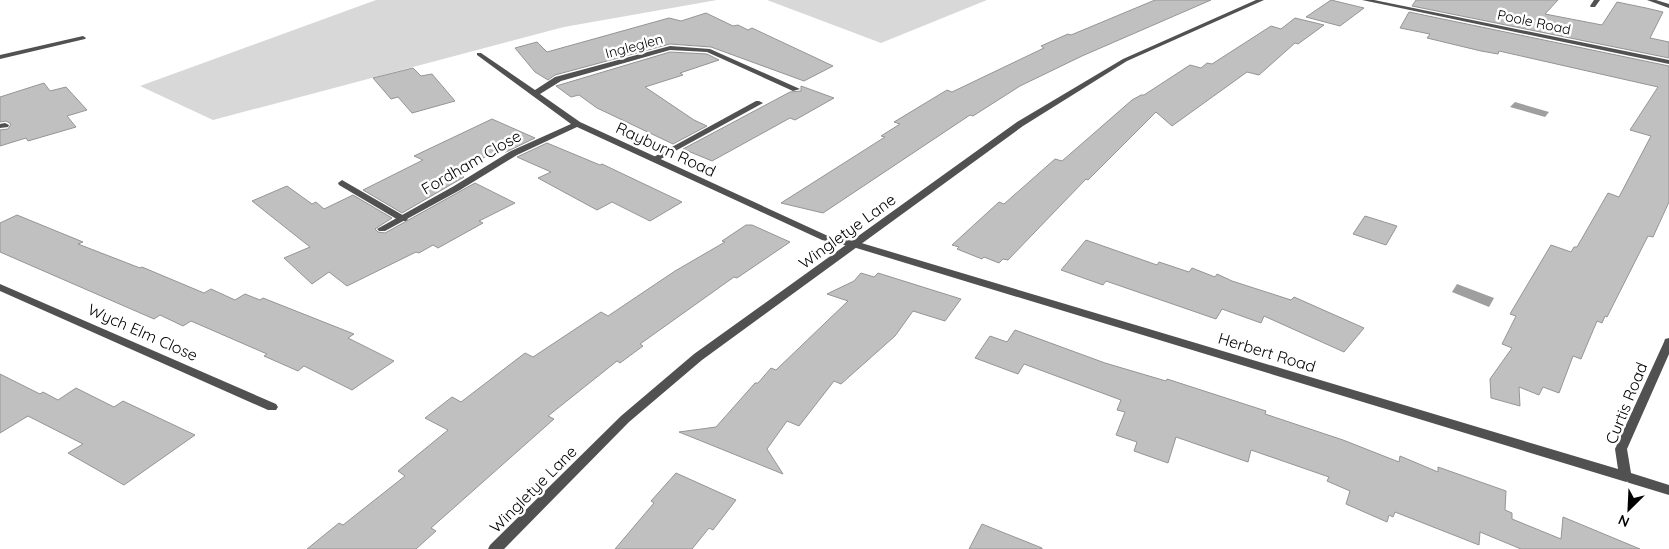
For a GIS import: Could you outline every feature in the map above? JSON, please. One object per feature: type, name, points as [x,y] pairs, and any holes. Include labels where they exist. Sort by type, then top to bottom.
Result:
[{"type":"street","name":"Wingletye Lane","points":[[495,549],[626,419],[683,370],[1020,124],[1089,80],[1152,47],[1261,0]]},
{"type":"street","name":"Poole Road","points":[[1364,0],[1669,62]]},
{"type":"street","points":[[1650,0],[1669,6]]},
{"type":"street","points":[[0,57],[83,38]]},
{"type":"street","name":"Ingleglen","points":[[536,93],[558,79],[670,48],[708,50],[796,89]]},
{"type":"street","name":"Rayburn Road","points":[[479,54],[577,124],[825,238],[855,244]]},
{"type":"street","points":[[654,159],[759,102]]},
{"type":"street","name":"Fordham Close","points":[[382,229],[403,219],[514,153],[577,124]]},
{"type":"street","points":[[342,184],[403,219]]},
{"type":"street","name":"Herbert Road","points":[[855,244],[1669,490]]},
{"type":"street","name":"Wych Elm Close","points":[[0,287],[272,407]]},
{"type":"street","name":"Curtis Road","points":[[1625,477],[1621,449],[1669,342]]},
{"type":"shaded area","points":[[376,0],[717,0],[564,27],[213,120],[140,86]]},
{"type":"shaded area","points":[[767,0],[987,0],[881,43]]},
{"type":"shaded area","points":[[1515,102],[1549,112],[1545,117],[1510,107]]},
{"type":"shaded area","points":[[1457,284],[1494,298],[1489,307],[1452,292]]},
{"type":"building","points":[[1155,0],[1211,0],[1082,56],[1020,86],[973,116],[970,115],[823,213],[781,203],[885,137],[881,136],[900,124],[894,122],[947,90],[952,92],[1044,48],[1041,46]]},
{"type":"building","points":[[1331,0],[1364,8],[1340,26],[1306,17]]},
{"type":"building","points":[[1416,0],[1558,0],[1545,14],[1602,25],[1617,2],[1646,8],[1663,12],[1650,38],[1669,42],[1669,58],[1412,6]]},
{"type":"building","points":[[1409,12],[1669,66],[1669,202],[1653,237],[1648,236],[1607,317],[1605,316],[1602,323],[1597,321],[1581,359],[1573,356],[1559,393],[1543,387],[1539,395],[1519,387],[1520,406],[1491,398],[1490,379],[1512,348],[1502,344],[1516,316],[1510,314],[1551,245],[1571,252],[1574,247],[1577,247],[1608,193],[1619,197],[1651,136],[1630,130],[1658,87],[1499,51],[1498,54],[1481,51],[1427,38],[1430,34],[1400,28]]},
{"type":"building","points":[[706,13],[733,26],[738,25],[748,30],[752,28],[833,66],[804,81],[711,47],[670,44],[555,75],[548,80],[535,72],[515,48],[537,42],[547,52],[669,18],[681,21]]},
{"type":"building","points":[[1295,18],[1324,25],[1298,44],[1295,43],[1259,75],[1247,72],[1172,126],[1156,112],[1088,180],[1086,179],[1008,260],[1003,259],[999,263],[984,257],[982,259],[957,249],[959,247],[952,245],[999,202],[1004,204],[1055,159],[1062,161],[1132,100],[1144,95],[1190,65],[1201,68],[1207,63],[1212,64],[1271,26],[1281,29]]},
{"type":"building","points":[[670,52],[707,54],[719,60],[680,73],[683,75],[645,87],[694,120],[707,126],[673,144],[597,108],[579,95],[571,97],[556,86]]},
{"type":"building","points":[[413,68],[421,76],[432,74],[455,101],[412,113],[398,97],[391,99],[373,78]]},
{"type":"building","points":[[44,83],[50,91],[66,87],[87,110],[67,116],[76,127],[28,141],[26,138],[0,146],[0,130],[8,129],[11,124],[6,121],[0,122],[0,97]]},
{"type":"building","points":[[801,86],[834,98],[795,120],[790,118],[712,161],[683,149],[790,92],[801,91]]},
{"type":"building","points":[[492,119],[535,138],[506,152],[500,150],[454,172],[464,177],[402,213],[363,190],[423,160],[414,156]]},
{"type":"building","points":[[547,143],[600,165],[602,164],[682,202],[650,221],[612,202],[597,210],[538,178],[551,172],[517,157]]},
{"type":"building","points":[[475,183],[515,203],[479,221],[483,223],[438,248],[433,245],[419,253],[416,252],[347,286],[329,272],[312,284],[284,258],[310,247],[252,201],[287,186],[312,204],[316,202],[324,209],[353,195],[392,218],[375,229],[378,232],[385,233]]},
{"type":"building","points":[[17,215],[83,242],[78,244],[140,268],[142,267],[204,293],[211,289],[235,300],[245,294],[260,300],[263,298],[354,334],[348,338],[394,361],[352,390],[304,366],[298,371],[264,356],[267,354],[191,321],[183,326],[160,315],[154,319],[0,252],[0,223]]},
{"type":"building","points":[[1365,216],[1397,226],[1386,245],[1353,234]]},
{"type":"building","points":[[746,225],[752,225],[790,242],[737,278],[734,277],[640,344],[643,346],[620,363],[617,361],[548,416],[554,419],[431,528],[436,531],[416,549],[307,549],[339,523],[343,525],[405,476],[398,471],[448,430],[425,418],[452,397],[461,402],[525,353],[533,357],[601,312],[608,316],[675,271],[725,242],[722,241]]},
{"type":"building","points":[[1086,240],[1157,265],[1159,262],[1189,272],[1192,268],[1215,277],[1217,274],[1232,281],[1291,300],[1294,297],[1364,328],[1344,352],[1264,316],[1261,323],[1222,309],[1216,319],[1106,281],[1103,285],[1061,270]]},
{"type":"building","points":[[861,273],[874,277],[878,273],[961,299],[945,321],[913,311],[895,336],[841,384],[834,381],[799,426],[787,421],[767,449],[783,474],[679,432],[716,427],[755,383],[758,383],[771,368],[776,370],[848,301],[827,294],[854,281]]},
{"type":"building","points":[[1015,330],[1105,363],[1166,381],[1167,379],[1266,411],[1265,414],[1343,440],[1399,462],[1400,456],[1438,472],[1438,467],[1506,491],[1505,510],[1512,513],[1512,519],[1561,539],[1563,517],[1640,549],[1521,549],[1480,532],[1479,545],[1395,512],[1393,517],[1389,515],[1387,522],[1346,504],[1350,491],[1327,481],[1329,477],[1251,450],[1248,462],[1176,437],[1168,463],[1134,451],[1137,442],[1116,435],[1125,412],[1117,410],[1121,400],[1024,364],[1018,374],[975,358],[990,336],[1007,342]]},
{"type":"building","points":[[0,374],[40,394],[43,392],[58,400],[76,388],[114,407],[123,401],[195,435],[124,485],[68,453],[83,444],[28,416],[0,433]]},
{"type":"building","points":[[676,473],[736,500],[713,530],[709,528],[692,549],[615,549],[654,503],[651,501]]},
{"type":"building","points":[[982,524],[1042,548],[1042,549],[969,549]]}]
